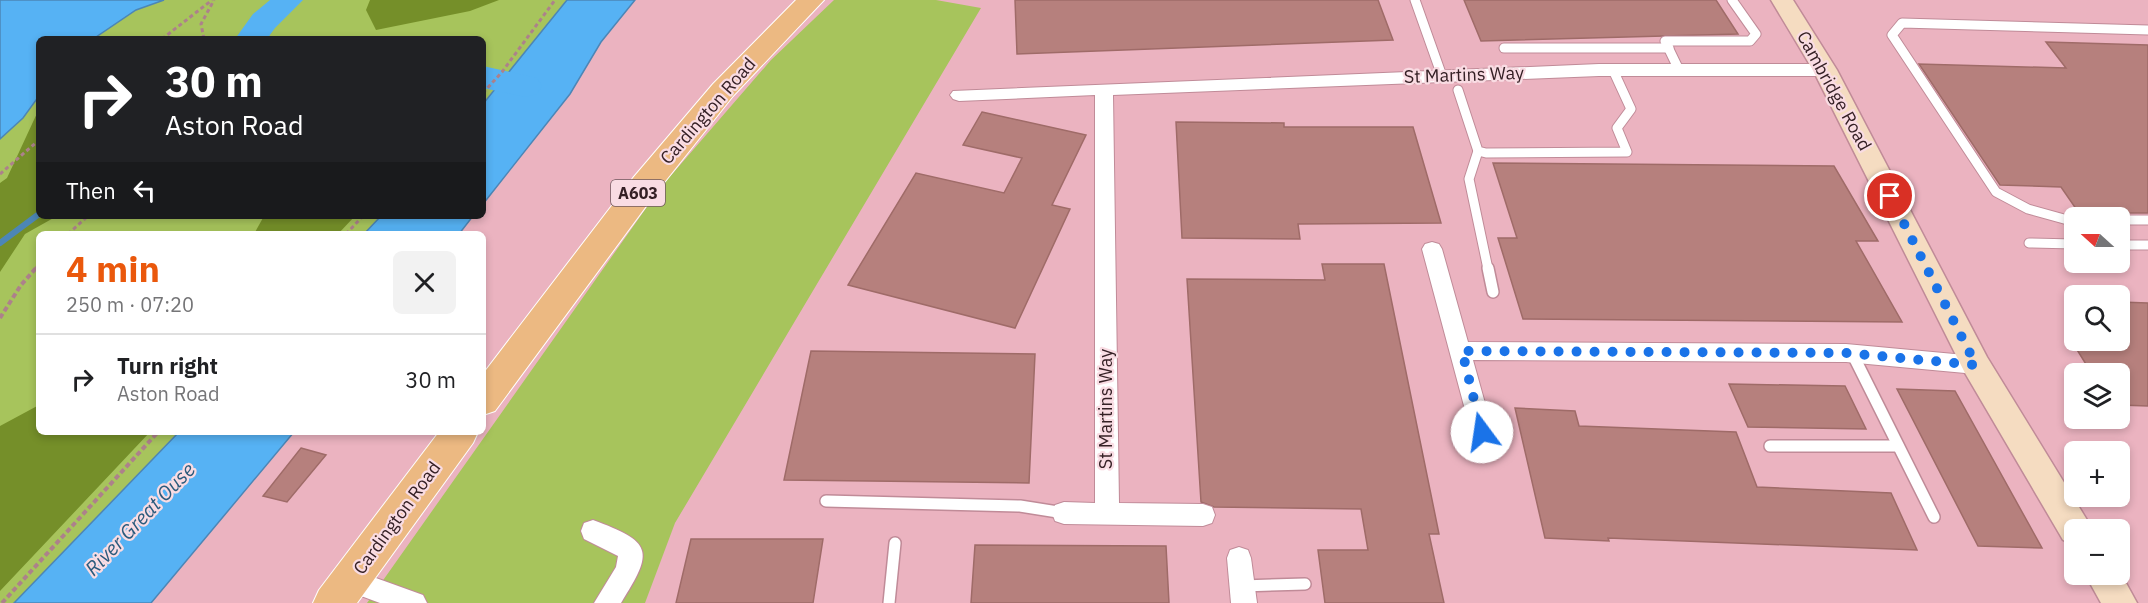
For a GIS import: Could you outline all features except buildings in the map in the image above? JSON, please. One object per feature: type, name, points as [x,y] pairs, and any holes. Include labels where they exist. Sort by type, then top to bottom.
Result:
[{"type":"main road","name":"Cardington Road","points":[[486,397],[665,160],[723,90],[811,0]]},
{"type":"main road","name":"Cardington Road","points":[[342,592],[458,435]]},
{"type":"street","name":"Cambridge Road","points":[[1782,0],[1825,70],[1976,365],[2068,519]]},
{"type":"street","name":"St Martins Way","points":[[958,95],[1613,70],[1825,70]]},
{"type":"street","name":"St Martins Way","points":[[1104,89],[1107,513]]},
{"type":"street","points":[[1432,249],[1462,351],[1482,432]]},
{"type":"street","points":[[1462,351],[1852,353],[1976,365]]},
{"type":"street","points":[[1064,513],[1203,515]]},
{"type":"street","points":[[593,531],[618,542],[631,551],[628,570],[607,603]]},
{"type":"street","points":[[1239,558],[1243,595]]},
{"type":"street","points":[[2109,585],[2120,603]]},
{"type":"street","points":[[342,592],[414,603]]},
{"type":"lane","points":[[1415,0],[1442,76]]},
{"type":"lane","points":[[1679,70],[1665,41],[1750,41],[1756,34],[1732,0]]},
{"type":"lane","points":[[2064,219],[2028,209],[1996,192],[1892,35],[1902,23],[2148,30]]},
{"type":"lane","points":[[1504,48],[1669,48]]},
{"type":"lane","points":[[1478,150],[1486,153],[1627,152],[1617,128],[1631,109],[1613,70]]},
{"type":"lane","points":[[1458,90],[1478,150],[1469,179],[1493,292]]},
{"type":"lane","points":[[2130,220],[2148,220]]},
{"type":"lane","points":[[2029,243],[2064,244]]},
{"type":"lane","points":[[2130,245],[2148,245]]},
{"type":"lane","points":[[1852,353],[1934,517]]},
{"type":"lane","points":[[1770,446],[1898,446]]},
{"type":"lane","points":[[826,501],[1020,506],[1064,513]]},
{"type":"lane","points":[[889,603],[895,543]]},
{"type":"lane","points":[[1243,595],[1305,584]]},
{"type":"path","points":[[166,36],[213,0]]},
{"type":"path","points":[[203,36],[201,24],[213,0]]},
{"type":"path","points":[[486,89],[502,72],[555,0]]},
{"type":"path","points":[[0,174],[36,143]]},
{"type":"path","points":[[71,231],[85,219]]},
{"type":"path","points":[[349,231],[360,219]]},
{"type":"path","points":[[0,318],[21,285],[36,268]]},
{"type":"path","points":[[2,603],[155,435]]},
{"type":"green space","points":[[0,0],[567,0],[486,100],[486,36],[36,36],[36,219],[378,219],[367,231],[36,231],[36,435],[176,435],[14,603],[0,603]]},
{"type":"green space","points":[[370,0],[499,0],[470,11],[376,30],[366,10]]},
{"type":"green space","points":[[834,0],[936,0],[981,8],[675,523],[645,603],[367,603],[661,187],[771,60]]},
{"type":"green space","points":[[36,115],[36,219],[52,219],[25,234],[0,272],[0,183],[7,178]]},
{"type":"green space","points":[[262,219],[352,219],[341,231],[256,231]]},
{"type":"green space","points":[[36,407],[36,435],[147,435],[0,591],[0,426]]},
{"type":"water","points":[[0,0],[164,0],[136,10],[97,36],[36,36],[36,100],[23,118],[0,139]]},
{"type":"water","points":[[567,0],[635,0],[601,42],[570,94],[486,200],[486,100]]},
{"type":"water","points":[[378,219],[471,219],[461,231],[367,231]]},
{"type":"water","name":"River Great Ouse","points":[[176,435],[291,435],[151,603],[14,603]]},
{"type":"waterway","points":[[253,36],[264,21],[288,0]]},
{"type":"waterway","points":[[486,78],[525,86]]},
{"type":"waterway","points":[[0,243],[36,216]]},
{"type":"route","points":[[1482,432],[1462,351],[1846,353],[1976,365],[1890,196]]}]
